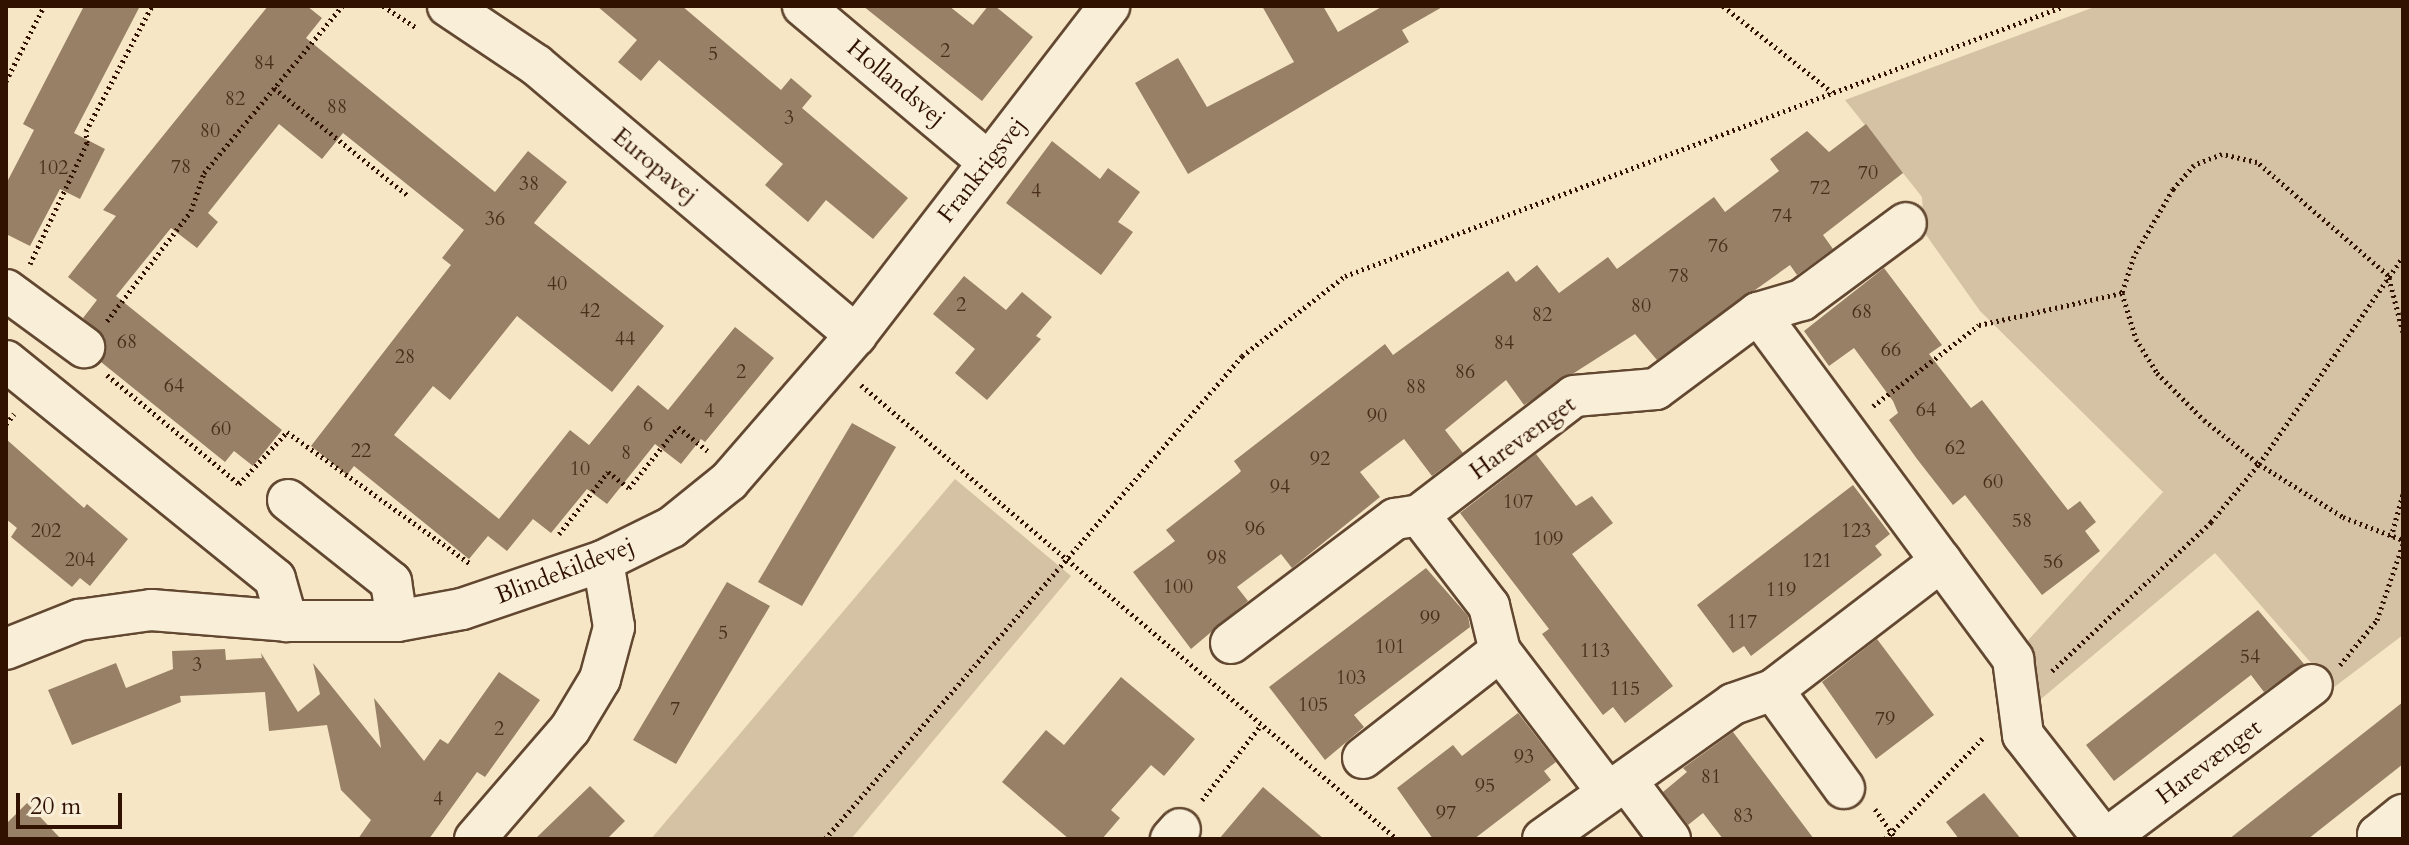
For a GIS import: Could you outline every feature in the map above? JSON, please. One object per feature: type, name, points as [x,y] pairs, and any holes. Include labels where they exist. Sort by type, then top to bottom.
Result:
[{"type":"street","name":"Europavej","points":[[448,6],[536,65],[844,348]]},
{"type":"street","name":"Hollandsvej","points":[[803,6],[988,162]]},
{"type":"street","name":"Frankrigsvej","points":[[844,348],[1109,6]]},
{"type":"street","name":"Harevænget","points":[[1231,643],[1395,519],[1419,515],[1574,396],[1656,389],[1758,313],[1802,300],[1906,223]]},
{"type":"street","points":[[12,301],[84,347]]},
{"type":"street","name":"Harevænget","points":[[1758,313],[2013,659],[2023,735],[2105,839],[2312,685]]},
{"type":"street","name":"Blindekildevej","points":[[8,642],[79,620],[151,610],[287,621],[397,621],[462,609],[603,561],[672,527],[729,481],[844,348]]},
{"type":"street","points":[[6,361],[275,579],[287,621]]},
{"type":"street","points":[[288,500],[391,582],[397,621]]},
{"type":"street","points":[[1419,515],[1489,606],[1500,651],[1617,787],[1670,839]]},
{"type":"street","points":[[475,839],[570,729],[600,679],[614,627],[603,561]]},
{"type":"street","points":[[1543,839],[1733,704],[1773,690],[1941,561]]},
{"type":"street","points":[[1363,758],[1500,651]]},
{"type":"street","points":[[1773,690],[1844,788]]},
{"type":"path","points":[[6,81],[44,6]]},
{"type":"path","points":[[12,301],[62,202],[87,143],[86,131],[152,6]]},
{"type":"path","points":[[342,6],[204,173],[191,211],[84,347],[83,355],[239,484],[287,432],[467,566],[482,561]]},
{"type":"path","points":[[1723,6],[1833,92]]},
{"type":"path","points":[[825,839],[1242,356],[1345,276],[2064,6]]},
{"type":"path","points":[[274,88],[407,195]]},
{"type":"path","points":[[2312,685],[2348,659],[2377,620],[2403,542],[2343,517],[2259,464],[2157,373],[2136,339],[2122,293],[2134,256],[2173,189],[2194,165],[2222,154],[2257,162],[2388,275],[2403,332]]},
{"type":"path","points":[[1885,839],[2018,702],[2211,522],[2259,464],[2403,257]]},
{"type":"path","points":[[1843,429],[1979,325],[2122,293]]},
{"type":"path","points":[[844,348],[1065,561],[1397,839]]},
{"type":"path","points":[[557,537],[608,472],[629,488],[678,427],[708,451],[718,439]]},
{"type":"path","points":[[2391,537],[2403,494]]},
{"type":"path","points":[[1176,834],[1261,725]]},
{"type":"shaded area","points":[[2097,6],[2403,6],[2403,635],[2333,688],[2215,553],[2035,704],[2022,647],[2163,492],[1980,311],[1924,232],[1922,197],[1845,100]]},
{"type":"shaded area","points":[[955,479],[1071,576],[851,839],[651,839]]},
{"type":"building","points":[[84,6],[140,6],[74,133],[105,149],[80,199],[60,189],[30,246],[6,234],[6,184],[34,130],[23,124]]},
{"type":"building","points":[[268,6],[307,6],[322,18],[306,38],[495,192],[528,151],[567,182],[534,223],[664,326],[612,392],[517,316],[450,400],[433,386],[394,435],[499,519],[570,430],[589,445],[638,385],[668,410],[735,327],[774,358],[705,442],[701,439],[681,464],[655,444],[607,504],[587,489],[551,533],[533,519],[507,551],[488,536],[469,559],[354,466],[347,475],[311,446],[451,265],[442,258],[464,230],[343,133],[322,159],[279,124],[208,213],[218,222],[197,248],[171,228],[116,296],[282,430],[253,466],[234,451],[225,462],[101,362],[105,338],[83,318],[97,300],[68,277],[116,216],[103,210]]},
{"type":"building","points":[[597,6],[682,6],[781,90],[791,78],[812,96],[802,108],[908,198],[873,239],[826,200],[808,222],[765,185],[783,164],[659,60],[641,81],[618,62],[637,40]]},
{"type":"building","points":[[863,6],[949,6],[973,25],[988,6],[995,6],[1033,37],[982,101]]},
{"type":"building","points":[[1262,6],[1323,6],[1338,32],[1383,6],[1444,6],[1402,30],[1409,42],[1188,174],[1135,83],[1178,58],[1207,107],[1294,62]]},
{"type":"building","points":[[1866,124],[1903,173],[1823,235],[1833,249],[1797,275],[1790,265],[1657,360],[1635,334],[1524,405],[1506,380],[1445,430],[1463,453],[1432,476],[1404,439],[1360,472],[1380,497],[1292,568],[1281,554],[1237,587],[1248,601],[1191,649],[1133,572],[1175,541],[1166,530],[1241,471],[1234,461],[1385,344],[1393,355],[1508,271],[1516,282],[1537,265],[1559,293],[1608,257],[1617,269],[1714,197],[1725,212],[1779,171],[1770,159],[1807,131],[1829,152]]},
{"type":"building","points":[[1052,141],[1100,179],[1108,168],[1140,192],[1118,222],[1133,232],[1101,275],[1006,203]]},
{"type":"building","points":[[1884,268],[1942,345],[1929,354],[1971,408],[1982,400],[2068,510],[2080,501],[2096,522],[2085,531],[2100,551],[2042,595],[1965,495],[1953,505],[1917,459],[1889,420],[1898,413],[1893,401],[1854,348],[1829,366],[1804,331]]},
{"type":"building","points":[[964,276],[1006,310],[1022,292],[1052,317],[1036,336],[1041,339],[987,400],[955,373],[975,349],[933,314]]},
{"type":"building","points":[[852,423],[896,447],[802,606],[758,582]]},
{"type":"building","points":[[6,439],[84,508],[87,504],[128,539],[90,586],[80,578],[72,587],[11,537],[17,528],[6,519]]},
{"type":"building","points":[[1536,454],[1576,506],[1592,496],[1613,523],[1572,554],[1673,686],[1625,723],[1613,707],[1603,715],[1542,634],[1549,629],[1460,513]]},
{"type":"building","points":[[1853,485],[1890,534],[1875,546],[1882,555],[1751,656],[1744,646],[1733,653],[1697,605]]},
{"type":"building","points":[[1426,568],[1468,616],[1470,627],[1354,715],[1364,727],[1325,760],[1269,687]]},
{"type":"building","points":[[727,582],[770,606],[676,764],[633,740]]},
{"type":"building","points":[[2258,610],[2304,664],[2264,692],[2251,675],[2114,781],[2086,745]]},
{"type":"building","points":[[1877,639],[1934,715],[1876,759],[1822,682]]},
{"type":"building","points":[[225,649],[226,660],[262,658],[261,653],[298,712],[320,694],[313,663],[381,748],[374,698],[424,761],[440,739],[448,744],[499,672],[540,700],[485,777],[477,772],[429,839],[358,839],[371,820],[341,790],[327,725],[269,731],[265,692],[180,696],[181,702],[72,745],[48,690],[116,663],[126,688],[173,669],[172,651]]},
{"type":"building","points":[[1121,677],[1195,739],[1164,776],[1151,765],[1111,810],[1120,818],[1102,839],[1069,839],[1002,782],[1046,730],[1064,745]]},
{"type":"building","points":[[2403,702],[2403,764],[2308,839],[2229,839]]},
{"type":"building","points":[[1518,713],[1556,762],[1544,771],[1551,780],[1474,839],[1433,839],[1397,788],[1453,745],[1462,756]]},
{"type":"building","points":[[1733,732],[1814,839],[1723,839],[1703,813],[1688,825],[1663,792],[1687,772],[1683,768]]},
{"type":"building","points":[[590,786],[625,821],[607,839],[535,839]]},
{"type":"building","points":[[1263,787],[1324,839],[1219,839]]},
{"type":"building","points":[[1984,793],[2021,839],[1959,839],[1946,822]]},
{"type":"building","points":[[27,803],[61,839],[6,839],[6,824]]}]
